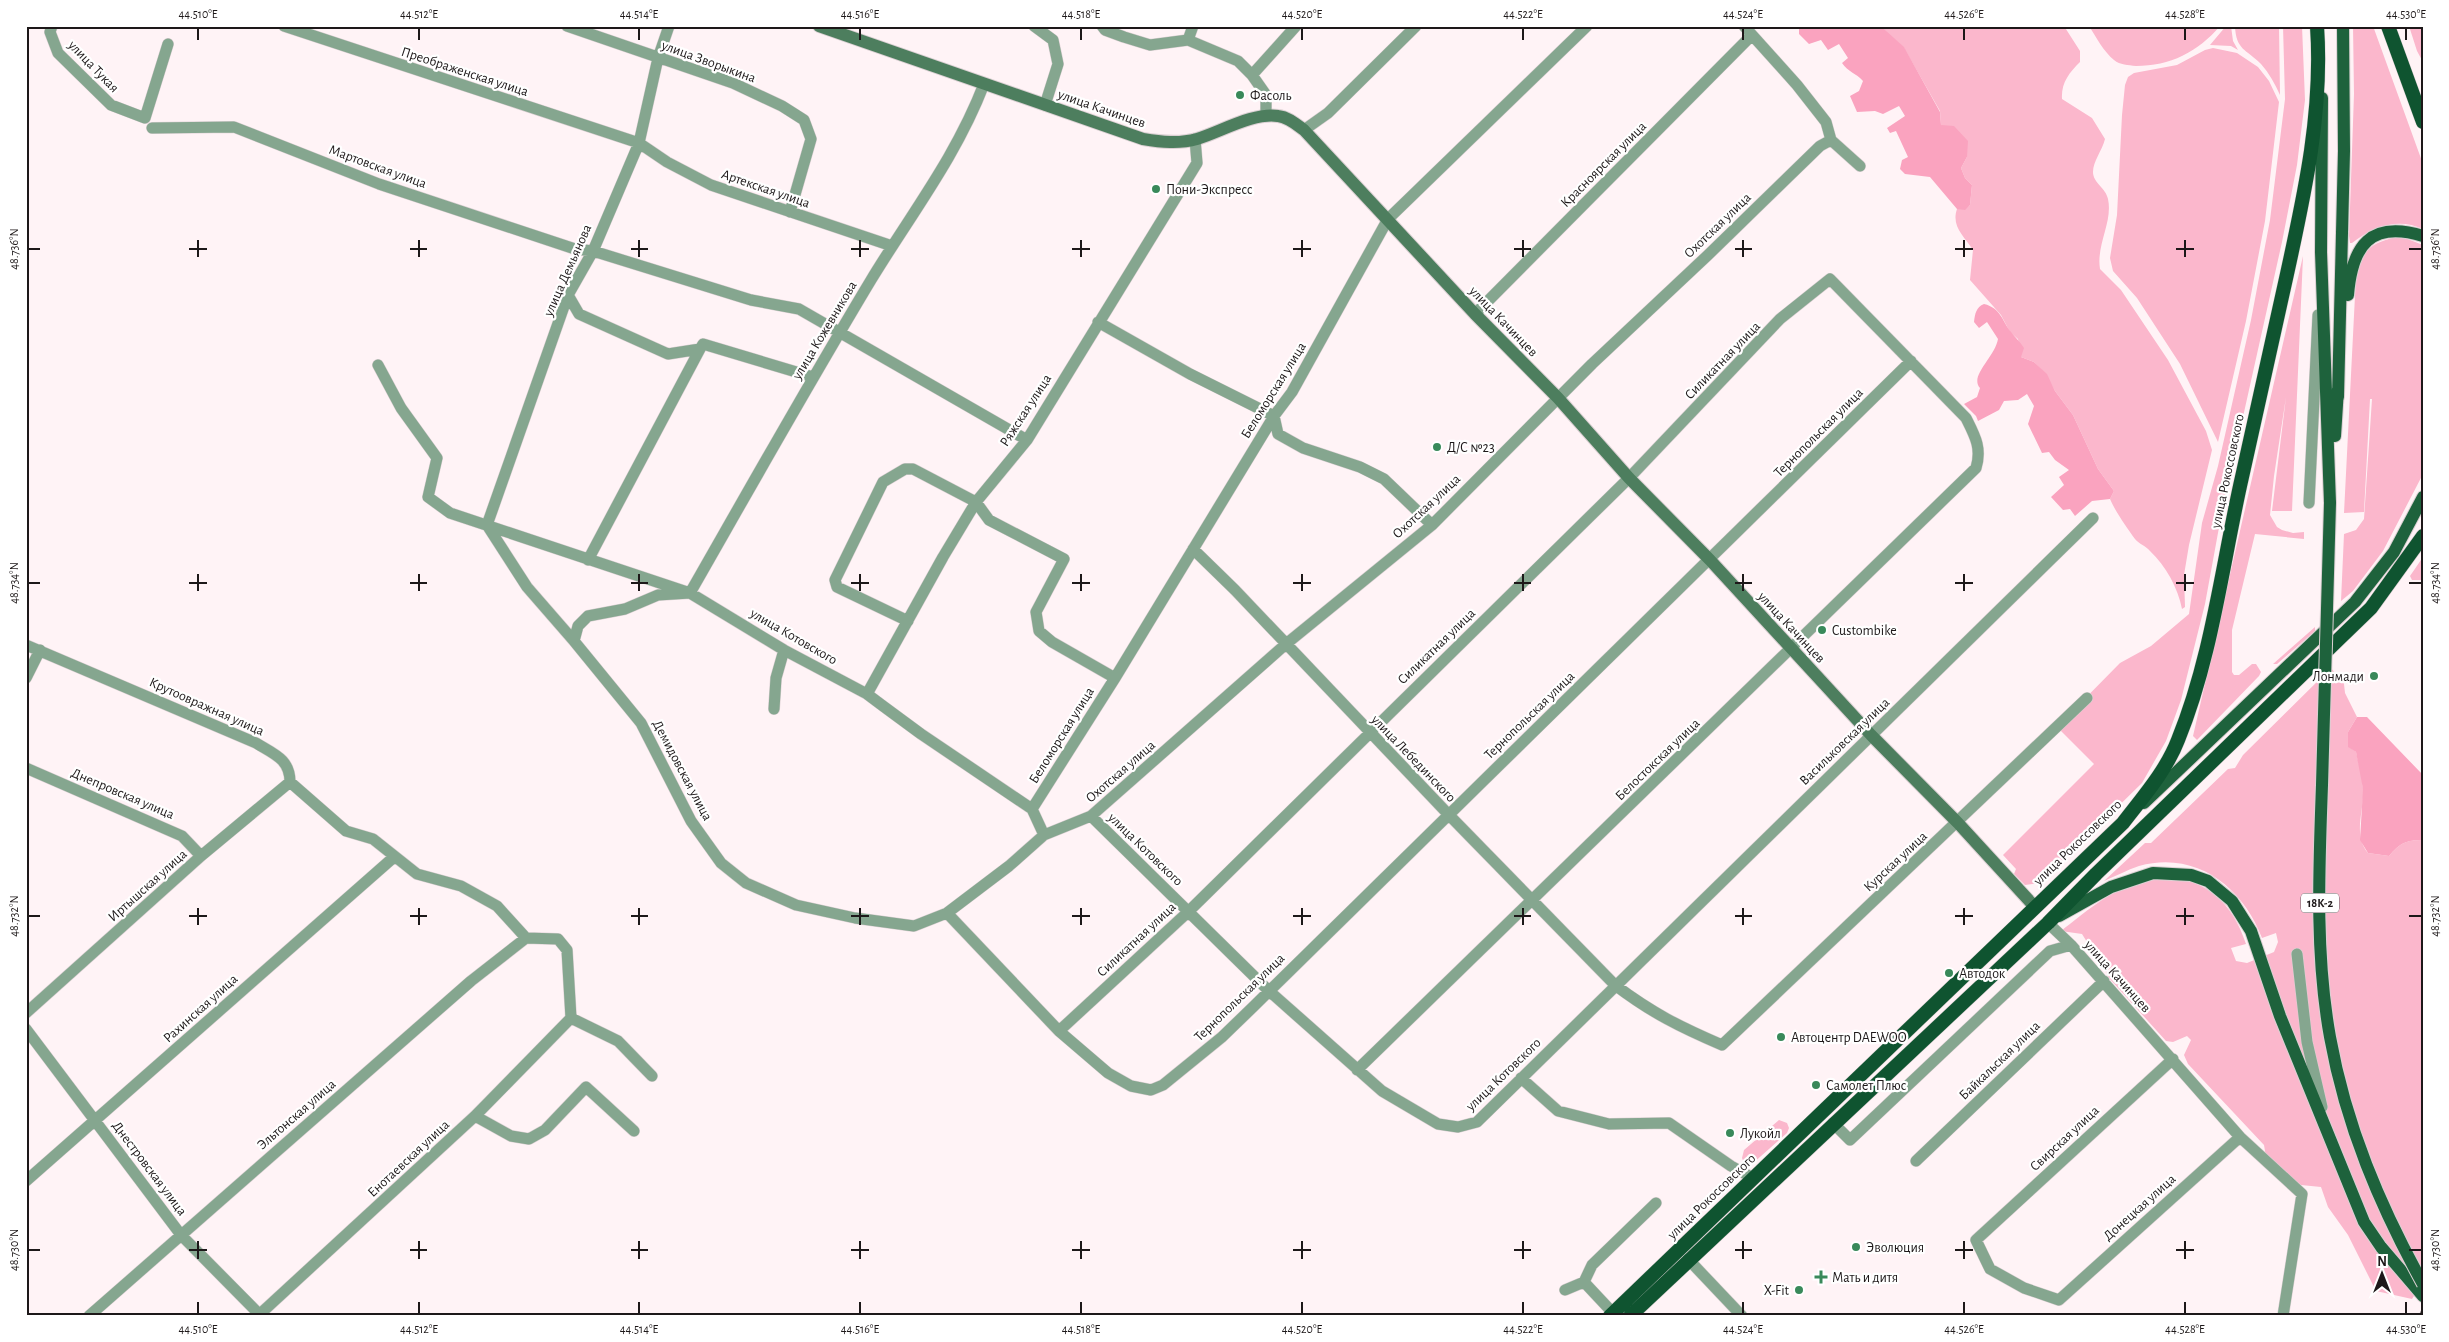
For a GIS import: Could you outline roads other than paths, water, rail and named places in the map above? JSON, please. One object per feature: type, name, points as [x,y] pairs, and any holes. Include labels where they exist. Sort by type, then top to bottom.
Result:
[{"type":"highway","name":"улица Рокоссовского","points":[[1611,1314],[2034,906],[2123,823],[2167,763],[2183,730],[2216,606],[2231,524],[2303,198],[2314,132],[2319,48],[2317,26]]},
{"type":"highway","points":[[2388,26],[2423,122]]},
{"type":"highway","points":[[1630,1316],[1688,1259],[2048,923],[2096,874],[2371,608],[2423,536]]},
{"type":"main road","name":"улица Качинцев","points":[[819,26],[1143,139],[1168,142],[1196,139],[1266,116],[1278,116],[1293,121],[1304,130],[1388,218],[1475,314],[1558,398],[1629,478],[1710,560],[1871,735],[1958,823],[2034,906]]},
{"type":"main road","points":[[2338,397],[2344,151],[2343,26]]},
{"type":"main road","points":[[2319,48],[2323,134],[2321,252],[2330,503]]},
{"type":"main road","points":[[2330,503],[2338,397],[2351,270],[2358,251],[2370,238],[2386,232],[2402,231],[2423,236]]},
{"type":"main road","points":[[2123,823],[2355,602],[2394,552],[2423,497]]},
{"type":"main road","name":"18К-2","points":[[2330,503],[2320,891],[2320,952],[2324,994],[2339,1082],[2353,1131],[2372,1185],[2398,1239],[2423,1284]]},
{"type":"main road","points":[[2048,923],[2086,900],[2123,882],[2153,873],[2180,872],[2208,881],[2232,901],[2244,918],[2256,945],[2280,1016],[2364,1222],[2381,1247],[2423,1296]]},
{"type":"street","name":"улица Тукая","points":[[52,26],[50,32],[58,54],[79,75],[111,105],[145,118],[168,44]]},
{"type":"street","name":"Преображенская улица","points":[[284,26],[638,143]]},
{"type":"street","name":"улица Зворыкина","points":[[567,26],[733,83],[782,106],[804,120],[811,139],[790,212]]},
{"type":"street","name":"улица Демьянова","points":[[487,525],[568,296],[593,251],[638,143],[658,58],[668,26]]},
{"type":"street","points":[[1034,26],[1053,40],[1058,64],[1046,105]]},
{"type":"street","points":[[1102,26],[1105,30],[1126,32],[1150,46],[1188,40],[1238,61],[1252,75],[1266,94],[1266,116]]},
{"type":"street","points":[[1188,40],[1192,26]]},
{"type":"street","points":[[1252,75],[1296,26]]},
{"type":"street","points":[[1304,130],[1328,113],[1416,26]]},
{"type":"street","name":"Беломорская улица","points":[[1032,809],[1116,678],[1274,416],[1292,392],[1388,218],[1587,26]]},
{"type":"street","points":[[1744,26],[1797,84],[1826,122],[1831,140],[1860,166]]},
{"type":"street","name":"Красноярская улица","points":[[1475,314],[1752,36]]},
{"type":"street","name":"улица Кожевникова","points":[[690,592],[813,377],[892,246],[948,161],[966,129],[984,84]]},
{"type":"street","name":"Мартовская улица","points":[[152,128],[234,127],[379,184],[575,249],[593,251],[751,300],[799,309],[1027,440]]},
{"type":"street","name":"Ряжская улица","points":[[867,694],[976,502],[1027,440],[1197,163],[1196,139]]},
{"type":"street","name":"Охотская улица","points":[[1091,816],[1286,644],[1432,525],[1558,398],[1820,146],[1831,140]]},
{"type":"street","name":"Артекская улица","points":[[638,143],[667,162],[711,185],[892,246]]},
{"type":"street","points":[[2310,503],[2321,252]]},
{"type":"street","name":"Силикатная улица","points":[[1059,1032],[1188,912],[1629,478],[1780,320],[1830,279],[1911,361]]},
{"type":"street","points":[[568,296],[579,314],[668,354],[700,349]]},
{"type":"street","points":[[1098,322],[1190,374],[1274,416],[1278,434],[1303,448],[1360,467],[1384,478],[1432,525]]},
{"type":"street","points":[[588,560],[703,344],[813,377]]},
{"type":"street","name":"Белостокская улица","points":[[1357,1070],[1976,468],[1980,455],[1977,441],[1966,418],[1911,361]]},
{"type":"street","name":"Тернопольская улица","points":[[1059,1032],[1108,1073],[1131,1086],[1151,1090],[1163,1085],[1222,1037],[1911,361]]},
{"type":"street","points":[[378,365],[401,408],[437,458],[428,497],[450,513],[487,525]]},
{"type":"street","points":[[908,621],[837,587],[835,580],[883,482],[905,469],[913,469],[976,502],[989,520],[1064,559],[1036,612],[1039,631],[1052,642],[1116,678]]},
{"type":"street","name":"Васильковская улица","points":[[1615,985],[2093,518]]},
{"type":"street","name":"улица Котовского","points":[[487,525],[588,560],[690,592],[784,650],[867,694],[921,734],[1032,809]]},
{"type":"street","name":"Демидовская улица","points":[[487,525],[527,587],[641,723],[691,821],[721,862],[746,883],[796,905],[865,919],[914,926],[947,913],[1009,866],[1044,835]]},
{"type":"street","name":"улица Лебединского","points":[[1193,549],[1286,644],[1448,816],[1615,985]]},
{"type":"street","points":[[574,641],[578,626],[588,616],[625,609],[658,595],[690,592]]},
{"type":"street","name":"Крутоовражная улица","points":[[26,645],[256,742],[282,759],[290,771],[290,782],[346,831],[373,838],[417,874],[461,886],[496,906],[526,938]]},
{"type":"street","points":[[26,678],[40,650]]},
{"type":"street","points":[[774,709],[776,678],[784,650]]},
{"type":"street","name":"Курская улица","points":[[1615,985],[1642,1005],[1677,1026],[1722,1045],[1958,823],[2087,698]]},
{"type":"street","name":"Днепровская улица","points":[[26,768],[182,836],[201,856]]},
{"type":"street","name":"Иртышская улица","points":[[26,1013],[201,856],[290,782]]},
{"type":"street","points":[[1032,809],[1044,835]]},
{"type":"street","name":"улица Котовского","points":[[1044,835],[1091,816],[1268,990],[1357,1070],[1382,1091],[1438,1124],[1458,1127],[1476,1122],[1615,985]]},
{"type":"street","name":"Рахинская улица","points":[[26,1181],[394,856]]},
{"type":"street","points":[[947,913],[1059,1032]]},
{"type":"street","points":[[2048,923],[2071,945]]},
{"type":"street","points":[[526,938],[558,939],[566,950],[571,1018],[618,1042],[652,1076]]},
{"type":"street","name":"Эльтонская улица","points":[[89,1316],[471,981],[526,938]]},
{"type":"street","name":"улица Качинцев","points":[[1834,1123],[1850,1140],[2050,951],[2071,945],[2240,1137],[2302,1194],[2283,1316]]},
{"type":"street","points":[[2297,954],[2307,1042],[2331,1138]]},
{"type":"street","name":"Байкальская улица","points":[[1916,1161],[2104,981]]},
{"type":"street","name":"Енотаевская улица","points":[[260,1315],[475,1116],[571,1018]]},
{"type":"street","name":"Днестровская улица","points":[[26,1029],[181,1235],[260,1315]]},
{"type":"street","name":"Свирская улица","points":[[2058,1300],[2024,1288],[1990,1269],[1976,1240],[2173,1059]]},
{"type":"street","points":[[1521,1078],[1558,1111],[1610,1124],[1669,1123],[1731,1166],[1753,1178]]},
{"type":"street","points":[[475,1116],[511,1136],[530,1139],[545,1130],[586,1087],[634,1131]]},
{"type":"street","name":"Донецкая улица","points":[[2058,1300],[2240,1137]]},
{"type":"street","points":[[1565,1290],[1584,1282],[1592,1265],[1656,1203]]},
{"type":"street","points":[[1688,1259],[1742,1316]]},
{"type":"street","points":[[1584,1282],[1611,1314]]},
{"type":"railway","points":[[2421,1316],[2423,1312]]},
{"type":"place","name":"Фасоль","points":[[1240,95]]},
{"type":"place","name":"Пони-Экспресс","points":[[1156,189]]},
{"type":"place","name":"Д/С №23","points":[[1437,447]]},
{"type":"place","name":"Custombike","points":[[1822,630]]},
{"type":"place","name":"Лонмади","points":[[2374,676]]},
{"type":"place","name":"Автодок","points":[[1949,973]]},
{"type":"place","name":"Автоцентр DAEWOO","points":[[1781,1037]]},
{"type":"place","name":"Самолет Плюс","points":[[1816,1085]]},
{"type":"place","name":"Лукойл","points":[[1730,1133]]},
{"type":"place","name":"Эволюция","points":[[1856,1247]]},
{"type":"place","name":"Мать и дитя","points":[[1821,1277]]},
{"type":"place","name":"X-Fit","points":[[1799,1290]]}]
